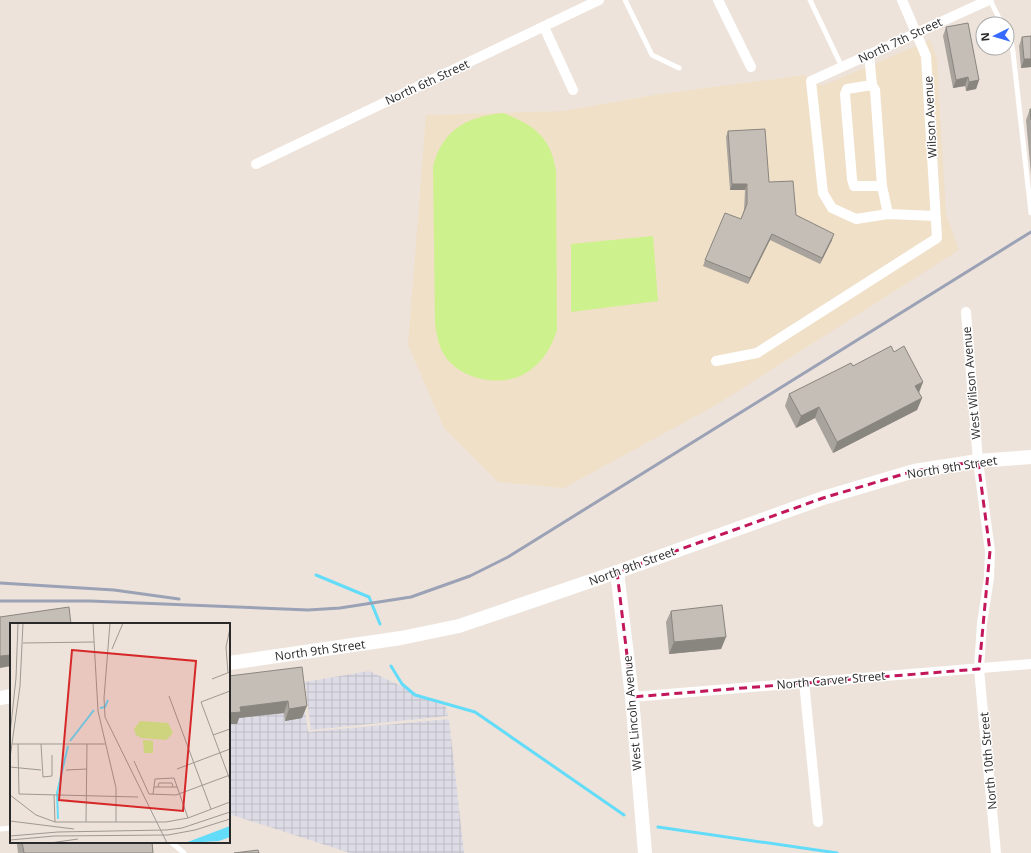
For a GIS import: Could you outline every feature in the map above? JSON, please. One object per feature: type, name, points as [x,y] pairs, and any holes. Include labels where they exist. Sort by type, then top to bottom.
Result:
[{"type":"main road","name":"North 9th Street","points":[[230,663],[401,638],[459,626],[617,572],[823,498],[914,471],[978,461],[1031,457]]},
{"type":"main road","name":"West Lincoln Avenue","points":[[617,572],[632,697],[645,853]]},
{"type":"main road","points":[[0,698],[10,696]]},
{"type":"street","name":"North 6th Street","points":[[256,164],[598,0]]},
{"type":"street","points":[[718,0],[751,67]]},
{"type":"street","name":"Wilson Avenue","points":[[716,361],[757,353],[937,238],[926,56],[902,0]]},
{"type":"street","name":"North 7th Street","points":[[888,214],[856,219],[832,208],[826,200],[823,193],[819,167],[812,81],[916,32],[989,0]]},
{"type":"street","points":[[544,27],[573,90]]},
{"type":"street","points":[[869,54],[872,85],[874,90],[882,186],[888,214],[935,216]]},
{"type":"street","points":[[872,85],[847,89],[845,94],[852,179],[854,186],[882,186]]},
{"type":"street","name":"West Wilson Avenue","points":[[966,312],[978,461],[990,551],[989,578],[982,623],[979,669]]},
{"type":"street","name":"North Carver Street","points":[[632,697],[1031,664]]},
{"type":"street","name":"North 10th Street","points":[[979,669],[996,853]]},
{"type":"street","points":[[804,682],[818,822]]},
{"type":"lane","points":[[624,0],[652,55],[679,68]]},
{"type":"lane","points":[[810,0],[842,67]]},
{"type":"lane","points":[[989,0],[998,16]]},
{"type":"lane","points":[[1013,56],[1030,213]]},
{"type":"lane","points":[[0,829],[10,828]]},
{"type":"lane","points":[[172,843],[184,853]]},
{"type":"highlighted area","points":[[978,461],[990,551],[979,669],[632,697],[617,572],[823,498],[914,471]]},
{"type":"shaded area","points":[[930,40],[937,59],[946,214],[959,250],[716,405],[564,488],[498,482],[444,428],[408,345],[426,115],[563,111],[660,94],[805,75],[822,86]]},
{"type":"shaded area","points":[[369,671],[446,707],[448,716],[311,730],[305,682]]},
{"type":"shaded area","points":[[301,683],[308,732],[449,719],[464,853],[350,853],[230,814],[230,691]]},
{"type":"green space","points":[[503,113],[524,122],[539,134],[550,149],[554,159],[556,171],[557,330],[545,355],[537,365],[528,372],[505,380],[492,380],[474,377],[457,368],[444,355],[439,342],[435,324],[433,167],[437,154],[443,144],[449,135],[458,128],[467,122],[478,118]]},
{"type":"green space","points":[[653,236],[658,301],[571,312],[571,244]]},
{"type":"building","points":[[968,23],[979,80],[969,82],[968,77],[956,80],[946,27]]},
{"type":"building","points":[[1031,36],[1031,59],[1024,59],[1022,37]]},
{"type":"building","points":[[765,129],[769,182],[793,181],[796,215],[834,234],[822,258],[772,234],[750,278],[705,260],[725,213],[741,219],[747,204],[747,184],[732,184],[728,131]]},
{"type":"building","points":[[891,346],[894,352],[904,346],[923,382],[915,386],[922,398],[837,442],[819,407],[801,416],[789,394],[851,363],[853,366]]},
{"type":"building","points":[[722,605],[726,637],[674,642],[671,611]]},
{"type":"building","points":[[69,607],[71,623],[10,623],[10,655],[0,656],[0,617]]},
{"type":"building","points":[[302,667],[307,706],[289,709],[288,701],[240,707],[241,712],[230,713],[230,676]]},
{"type":"building","points":[[22,843],[152,843],[153,853],[24,853]]},
{"type":"building","points":[[258,850],[259,853],[234,853]]},
{"type":"waterway","points":[[316,575],[369,597],[380,624]]},
{"type":"waterway","points":[[391,666],[402,684],[415,695],[475,712],[624,815]]},
{"type":"waterway","points":[[658,827],[837,853]]},
{"type":"railway","points":[[0,601],[90,601],[308,610],[340,608],[411,597],[470,576],[508,557],[1031,232]]},
{"type":"railway","points":[[0,583],[114,590],[179,599]]}]
